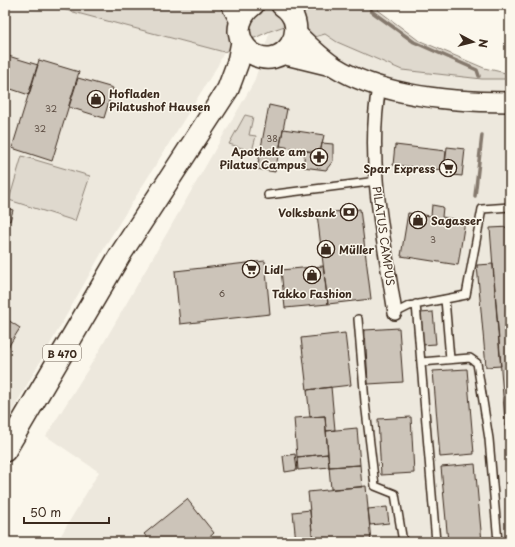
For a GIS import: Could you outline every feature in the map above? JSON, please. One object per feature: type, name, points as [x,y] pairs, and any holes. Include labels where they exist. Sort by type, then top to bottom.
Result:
[{"type":"main road","points":[[253,5],[244,14],[241,32],[247,49],[254,55],[273,56],[334,66],[356,78],[379,86],[434,97],[510,102]]},
{"type":"main road","points":[[273,56],[293,41],[291,14]]},
{"type":"main road","points":[[291,14],[334,66]]},
{"type":"main road","name":"B 470","points":[[5,451],[120,255],[228,89],[238,62],[241,32]]},
{"type":"main road","name":"B 470","points":[[228,89],[273,56]]},
{"type":"street","points":[[230,5],[241,32]]},
{"type":"street","name":"PILATUS CAMPUS","points":[[379,86],[376,106],[377,181],[395,313]]},
{"type":"lane","points":[[268,194],[377,181]]},
{"type":"lane","points":[[395,313],[416,304],[466,295],[482,209],[510,207]]},
{"type":"lane","points":[[445,299],[450,359]]},
{"type":"lane","points":[[416,304],[436,542]]},
{"type":"lane","points":[[358,319],[365,402],[375,486],[394,494],[403,542]]},
{"type":"lane","points":[[421,362],[470,358],[477,363],[489,439],[498,542]]},
{"type":"shaded area","points":[[5,5],[47,5],[224,52],[218,65],[110,238],[5,424]]},
{"type":"shaded area","points":[[47,5],[379,5],[378,10],[418,40],[484,68],[510,74],[510,79],[482,79],[402,70],[337,42],[325,34],[311,38],[302,20],[270,31],[224,52]]},
{"type":"shaded area","points":[[302,20],[337,42],[402,70],[482,79],[510,79],[510,542],[57,542],[99,472],[46,436],[95,358],[254,82],[270,31]]},
{"type":"shaded area","points":[[245,115],[253,117],[249,135],[256,136],[252,151],[229,144]]},
{"type":"shaded area","points":[[22,156],[90,176],[75,221],[9,200]]},
{"type":"building","points":[[5,55],[38,65],[29,95],[5,87]]},
{"type":"building","points":[[39,60],[79,72],[52,161],[12,148]]},
{"type":"building","points":[[78,78],[113,88],[104,118],[69,107]]},
{"type":"building","points":[[269,105],[287,109],[275,172],[257,169]]},
{"type":"building","points":[[283,129],[324,135],[320,153],[280,146]]},
{"type":"building","name":"Apotheke am Pilatus Campus","points":[[322,143],[333,144],[333,161],[326,170],[303,167],[305,151],[320,153]]},
{"type":"building","points":[[395,145],[446,151],[444,170],[393,165]]},
{"type":"building","points":[[447,147],[465,149],[462,176],[444,174]]},
{"type":"building","points":[[432,205],[443,207],[442,217],[465,221],[458,265],[401,256],[408,213],[431,216]]},
{"type":"building","points":[[5,207],[13,210],[10,221],[5,219]]},
{"type":"building","points":[[360,209],[371,299],[328,304],[317,214]]},
{"type":"building","points":[[510,227],[510,487],[490,228]]},
{"type":"building","points":[[265,261],[270,314],[180,324],[175,271]]},
{"type":"building","points":[[493,264],[501,366],[486,367],[477,265]]},
{"type":"building","points":[[323,266],[328,304],[285,308],[281,270]]},
{"type":"building","points":[[433,312],[436,344],[422,345],[420,313]]},
{"type":"building","points":[[5,318],[20,328],[5,352]]},
{"type":"building","points":[[399,328],[403,382],[368,384],[365,330]]},
{"type":"building","points":[[345,333],[351,385],[307,390],[301,338]]},
{"type":"building","points":[[467,369],[474,454],[440,457],[433,371]]},
{"type":"building","points":[[331,387],[335,430],[326,431],[325,416],[310,417],[307,390]]},
{"type":"building","points":[[325,416],[328,454],[297,457],[294,418]]},
{"type":"building","points":[[411,417],[414,473],[381,475],[378,419]]},
{"type":"building","points":[[357,428],[360,465],[329,467],[326,431]]},
{"type":"building","points":[[295,454],[297,470],[285,472],[283,456]]},
{"type":"building","points":[[328,454],[329,467],[298,470],[297,457]]},
{"type":"building","points":[[475,464],[482,542],[448,542],[441,467]]},
{"type":"building","points":[[360,465],[362,487],[331,489],[329,467]]},
{"type":"building","points":[[366,486],[371,542],[313,542],[308,492]]},
{"type":"building","points":[[187,499],[214,533],[204,542],[151,542],[144,534]]},
{"type":"building","points":[[387,507],[389,523],[370,525],[368,509]]},
{"type":"building","points":[[310,510],[313,542],[296,542],[293,512]]},
{"type":"waterway","points":[[371,5],[371,11],[414,42],[477,70],[479,76]]},
{"type":"waterway","points":[[475,196],[482,135]]},
{"type":"place","name":"Hofladen Pilatushof Hausen","points":[[96,99]]},
{"type":"place","name":"Apotheke am Pilatus Campus","points":[[319,157]]},
{"type":"place","name":"Spar Express","points":[[448,168]]},
{"type":"place","name":"Volksbank","points":[[349,212]]},
{"type":"place","name":"Sagasser","points":[[418,220]]},
{"type":"place","name":"Müller","points":[[326,249]]},
{"type":"place","name":"Lidl","points":[[251,269]]},
{"type":"place","name":"Takko Fashion","points":[[312,275]]}]
